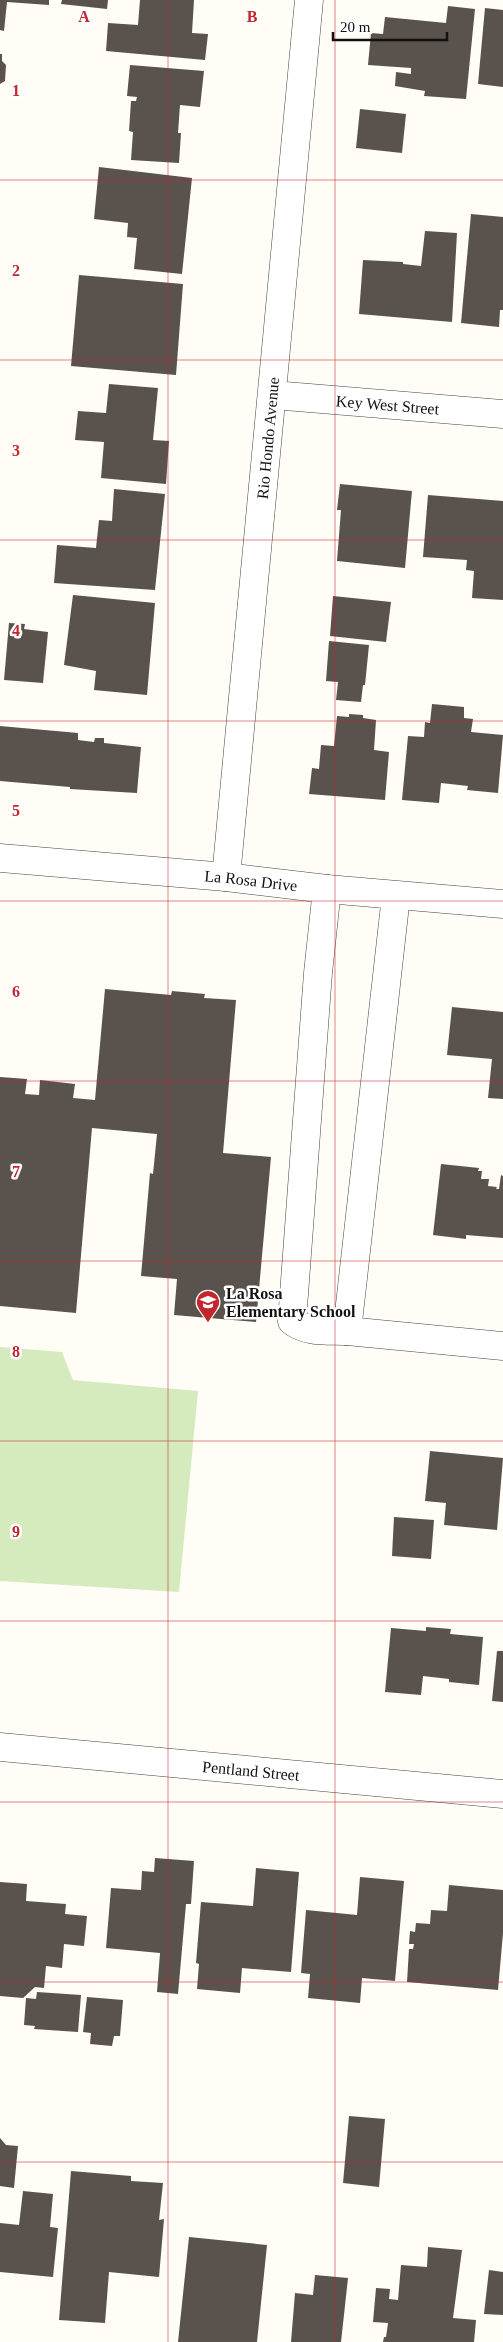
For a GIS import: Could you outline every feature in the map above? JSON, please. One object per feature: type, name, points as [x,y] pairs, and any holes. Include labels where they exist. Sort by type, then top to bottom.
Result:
[{"type":"street","name":"Rio Hondo Avenue","points":[[226,877],[309,0]]},
{"type":"street","name":"Key West Street","points":[[273,395],[503,414]]},
{"type":"street","name":"La Rosa Drive","points":[[0,858],[226,877],[396,896],[503,904]]},
{"type":"street","points":[[327,889],[318,973],[292,1321],[298,1326],[310,1329],[492,1345]]},
{"type":"street","points":[[347,1331],[396,896]]},
{"type":"street","name":"Pentland Street","points":[[0,1747],[503,1794]]},
{"type":"green space","points":[[0,1347],[62,1352],[73,1380],[198,1391],[179,1592],[0,1581]]},
{"type":"building","points":[[0,0],[49,0],[49,5],[7,2],[4,31],[0,30]]},
{"type":"building","points":[[62,0],[108,0],[107,9],[61,4]]},
{"type":"building","points":[[140,0],[194,0],[192,33],[208,34],[205,60],[106,51],[108,23],[138,25]]},
{"type":"building","points":[[448,6],[475,9],[466,99],[424,96],[425,91],[395,86],[396,72],[411,74],[411,68],[368,65],[371,33],[383,34],[385,17],[446,23]]},
{"type":"building","points":[[485,8],[503,10],[503,87],[478,84]]},
{"type":"building","points":[[0,54],[2,54],[2,61],[6,65],[5,81],[0,84]]},
{"type":"building","points":[[130,65],[204,71],[200,107],[180,105],[178,133],[181,133],[179,163],[131,160],[133,132],[129,131],[131,101],[136,101],[137,97],[127,96]]},
{"type":"building","points":[[360,109],[406,114],[402,153],[356,148]]},
{"type":"building","points":[[99,167],[192,178],[182,274],[134,269],[137,238],[127,237],[128,223],[94,219]]},
{"type":"building","points":[[471,214],[503,217],[503,310],[500,310],[499,327],[461,323]]},
{"type":"building","points":[[425,231],[457,233],[452,322],[359,314],[363,260],[403,262],[403,264],[421,266]]},
{"type":"building","points":[[79,275],[183,284],[176,375],[71,366]]},
{"type":"building","points":[[109,384],[158,388],[153,440],[169,441],[166,484],[101,478],[104,442],[75,440],[78,411],[106,413]]},
{"type":"building","points":[[340,484],[412,491],[405,568],[337,561],[341,510],[337,510]]},
{"type":"building","points":[[114,489],[165,494],[155,590],[54,583],[57,545],[96,548],[99,520],[112,521]]},
{"type":"building","points":[[428,495],[503,501],[503,600],[472,598],[474,571],[466,570],[467,560],[423,557]]},
{"type":"building","points":[[73,595],[155,603],[147,695],[94,690],[96,671],[64,665]]},
{"type":"building","points":[[333,596],[391,602],[386,642],[330,636]]},
{"type":"building","points":[[9,623],[25,624],[24,629],[48,632],[43,683],[4,680]]},
{"type":"building","points":[[329,641],[369,645],[365,685],[363,685],[361,702],[336,700],[338,682],[326,681]]},
{"type":"building","points":[[432,704],[464,707],[464,718],[473,719],[471,732],[503,735],[498,793],[467,790],[468,786],[441,783],[439,803],[402,800],[408,736],[424,737],[425,722],[430,723]]},
{"type":"building","points":[[349,714],[363,715],[363,718],[376,720],[374,750],[389,752],[385,800],[309,794],[312,768],[319,769],[321,745],[334,746],[337,716],[349,717]]},
{"type":"building","points":[[0,726],[78,733],[78,740],[94,742],[95,738],[104,738],[104,743],[141,747],[137,793],[70,789],[70,787],[0,781]]},
{"type":"building","points":[[105,989],[171,995],[172,991],[205,994],[204,998],[236,1000],[223,1153],[271,1157],[256,1322],[174,1315],[177,1279],[141,1276],[150,1173],[153,1174],[157,1134],[92,1128],[76,1313],[0,1306],[0,1077],[27,1079],[25,1094],[39,1095],[40,1080],[75,1084],[73,1098],[95,1100]]},
{"type":"building","points":[[452,1007],[503,1012],[503,1099],[488,1098],[492,1059],[447,1055]]},
{"type":"building","points":[[441,1164],[479,1168],[478,1171],[482,1171],[481,1179],[489,1179],[488,1186],[497,1187],[496,1189],[499,1189],[501,1175],[503,1176],[503,1238],[466,1235],[466,1239],[433,1235]]},
{"type":"building","points":[[430,1451],[503,1458],[497,1530],[444,1525],[446,1503],[425,1501]]},
{"type":"building","points":[[394,1517],[434,1520],[431,1559],[392,1556]]},
{"type":"building","points":[[426,1627],[451,1629],[450,1634],[483,1637],[479,1685],[449,1682],[449,1679],[423,1676],[421,1695],[385,1692],[391,1628],[426,1631]]},
{"type":"building","points":[[497,1651],[503,1651],[503,1702],[492,1701]]},
{"type":"building","points":[[155,1858],[194,1861],[191,1904],[186,1904],[178,1994],[157,1992],[160,1953],[106,1948],[111,1888],[141,1890],[142,1871],[154,1872]]},
{"type":"building","points":[[256,1868],[299,1872],[291,1972],[242,1968],[240,1993],[197,1989],[199,1964],[196,1963],[201,1902],[253,1906]]},
{"type":"building","points":[[360,1877],[404,1881],[395,1981],[362,1978],[360,2003],[308,1998],[310,1974],[301,1973],[306,1910],[357,1915]]},
{"type":"building","points":[[0,1882],[27,1884],[26,1901],[66,1904],[65,1914],[87,1916],[84,1946],[64,1944],[62,1968],[46,1966],[44,1988],[35,1987],[23,1998],[0,1996]]},
{"type":"building","points":[[449,1885],[503,1890],[503,1933],[498,1990],[407,1982],[409,1949],[413,1949],[414,1944],[409,1944],[410,1931],[415,1932],[416,1923],[430,1924],[431,1910],[447,1911]]},
{"type":"building","points":[[37,1992],[81,1995],[78,2032],[34,2029],[35,2026],[24,2025],[26,1998],[36,1999]]},
{"type":"building","points":[[87,1997],[123,2000],[120,2036],[114,2036],[112,2046],[90,2044],[91,2033],[83,2032]]},
{"type":"building","points":[[349,2116],[385,2119],[379,2187],[343,2183]]},
{"type":"building","points":[[0,2138],[6,2145],[18,2146],[14,2188],[0,2186]]},
{"type":"building","points":[[71,2171],[131,2176],[131,2181],[163,2183],[159,2220],[164,2219],[159,2277],[109,2272],[105,2323],[59,2320]]},
{"type":"building","points":[[23,2191],[53,2194],[50,2227],[58,2228],[53,2277],[0,2272],[0,2223],[19,2225]]},
{"type":"building","points":[[189,2237],[267,2245],[257,2342],[178,2342]]},
{"type":"building","points":[[428,2247],[462,2250],[453,2318],[476,2320],[474,2342],[383,2342],[384,2337],[386,2337],[388,2323],[373,2322],[376,2288],[390,2289],[389,2299],[398,2300],[401,2265],[427,2267]]},
{"type":"building","points":[[489,2270],[503,2272],[503,2315],[484,2314]]},
{"type":"building","points":[[315,2275],[348,2278],[341,2342],[291,2342],[295,2293],[313,2295]]},
{"type":"place","name":"La Rosa Elementary School","points":[[208,1323]]}]
